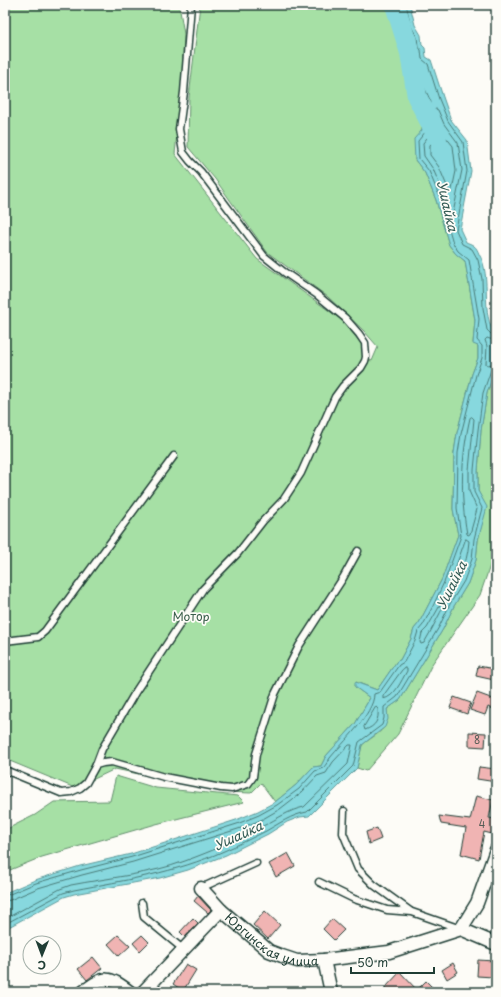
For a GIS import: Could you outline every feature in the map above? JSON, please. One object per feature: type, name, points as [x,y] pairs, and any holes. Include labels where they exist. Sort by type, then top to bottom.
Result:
[{"type":"street","points":[[324,960],[389,952],[461,929],[477,903],[496,850]]},
{"type":"street","name":"Юргинская улица","points":[[201,888],[221,910],[269,951],[297,960],[324,960],[331,992]]},
{"type":"street","points":[[143,992],[221,910]]},
{"type":"street","points":[[461,929],[496,944]]},
{"type":"street","points":[[83,992],[99,980],[113,980],[130,992]]},
{"type":"lane","points":[[5,770],[61,793],[71,792],[86,783],[96,766],[102,749],[136,691],[203,589],[238,552],[263,521],[284,500],[301,473],[335,396],[342,386],[361,368],[366,357],[365,343],[359,334],[344,318],[316,294],[264,256],[201,172],[183,152],[179,129],[184,92],[191,5]]},
{"type":"lane","points":[[5,641],[38,637],[45,631],[174,456]]},
{"type":"lane","points":[[96,766],[103,763],[112,762],[164,777],[221,788],[232,789],[248,784],[253,777],[256,754],[275,694],[299,646],[343,578],[358,551]]},
{"type":"lane","points":[[344,811],[343,833],[358,869],[374,885],[412,912]]},
{"type":"lane","points":[[201,888],[256,863]]},
{"type":"lane","points":[[319,882],[354,899],[386,910],[412,912],[461,929]]},
{"type":"lane","points":[[142,903],[144,917],[184,950]]},
{"type":"green space","name":"Мотор","points":[[5,5],[179,5],[184,34],[182,81],[175,154],[257,259],[342,320],[363,346],[363,356],[372,361],[378,347],[364,331],[328,297],[267,252],[215,179],[188,147],[189,97],[200,5],[388,5],[391,14],[408,38],[406,44],[410,49],[417,80],[427,103],[415,160],[425,173],[436,200],[449,245],[456,254],[465,261],[475,320],[473,343],[478,346],[478,358],[472,374],[457,433],[454,453],[453,509],[458,535],[442,579],[419,623],[414,629],[411,639],[400,660],[397,661],[377,690],[356,682],[355,687],[370,698],[355,724],[326,756],[321,766],[313,767],[296,785],[275,802],[261,783],[251,793],[224,792],[115,769],[75,788],[5,759]]},
{"type":"green space","points":[[496,366],[496,548],[480,595],[432,664],[398,734],[366,771],[357,768],[362,745],[384,727],[387,709],[400,700],[443,629],[454,606],[468,583],[476,560],[478,540],[486,507],[478,491],[481,430],[487,393]]},
{"type":"green space","points":[[116,776],[156,788],[238,796],[244,802],[156,824],[42,857],[5,872],[5,830],[35,815],[54,802],[110,801]]},
{"type":"water","points":[[388,5],[410,5],[415,25],[421,35],[422,45],[425,48],[426,57],[431,60],[451,120],[467,140],[471,171],[460,229],[466,242],[476,248],[483,263],[488,317],[496,334],[496,366],[487,393],[481,430],[478,471],[478,491],[487,507],[478,540],[476,560],[468,583],[454,606],[443,629],[400,700],[387,709],[388,719],[385,727],[362,745],[357,768],[309,816],[300,817],[287,822],[268,834],[226,855],[188,870],[160,878],[64,897],[5,929],[5,893],[35,880],[80,866],[131,854],[236,820],[275,802],[296,785],[313,767],[321,766],[326,756],[355,724],[370,698],[355,687],[355,682],[377,690],[397,661],[400,660],[411,639],[414,629],[419,623],[442,579],[458,535],[453,509],[454,453],[457,433],[472,374],[478,358],[478,346],[473,344],[475,320],[465,261],[456,254],[449,245],[436,200],[425,173],[415,160],[414,139],[422,130],[427,103],[417,80],[410,49],[406,44],[408,38],[401,33]]},
{"type":"building","points":[[478,666],[495,669],[494,680],[476,676]]},
{"type":"building","points":[[477,693],[496,700],[496,710],[488,707],[485,715],[470,710]]},
{"type":"building","points":[[454,697],[471,703],[467,714],[450,708]]},
{"type":"building","points":[[469,732],[486,733],[485,747],[469,746]]},
{"type":"building","points":[[479,767],[496,769],[496,782],[477,779]]},
{"type":"building","points":[[476,796],[493,800],[489,818],[495,819],[492,834],[484,832],[479,859],[461,854],[466,828],[441,824],[439,816],[470,820]]},
{"type":"building","points":[[377,828],[381,839],[369,844],[366,832]]},
{"type":"building","points":[[288,853],[295,866],[276,877],[269,864]]},
{"type":"building","points":[[198,896],[211,910],[208,913],[194,901]]},
{"type":"building","points":[[265,911],[280,925],[268,939],[253,925]]},
{"type":"building","points":[[193,918],[198,923],[185,937],[180,932]]},
{"type":"building","points":[[332,919],[344,930],[334,940],[323,929]]},
{"type":"building","points":[[118,935],[130,946],[119,956],[108,944]]},
{"type":"building","points":[[142,935],[149,942],[140,951],[133,943]]},
{"type":"building","points":[[93,957],[102,968],[87,980],[78,969]]},
{"type":"building","points":[[478,960],[494,961],[493,977],[477,976]]},
{"type":"building","points":[[453,963],[458,972],[447,979],[442,970]]},
{"type":"building","points":[[186,964],[196,970],[183,991],[173,984]]},
{"type":"building","points":[[400,972],[417,990],[426,981],[437,992],[390,992],[385,988]]},
{"type":"waterway","name":"Ушайка","points":[[395,5],[410,53],[417,97],[437,136]]}]
